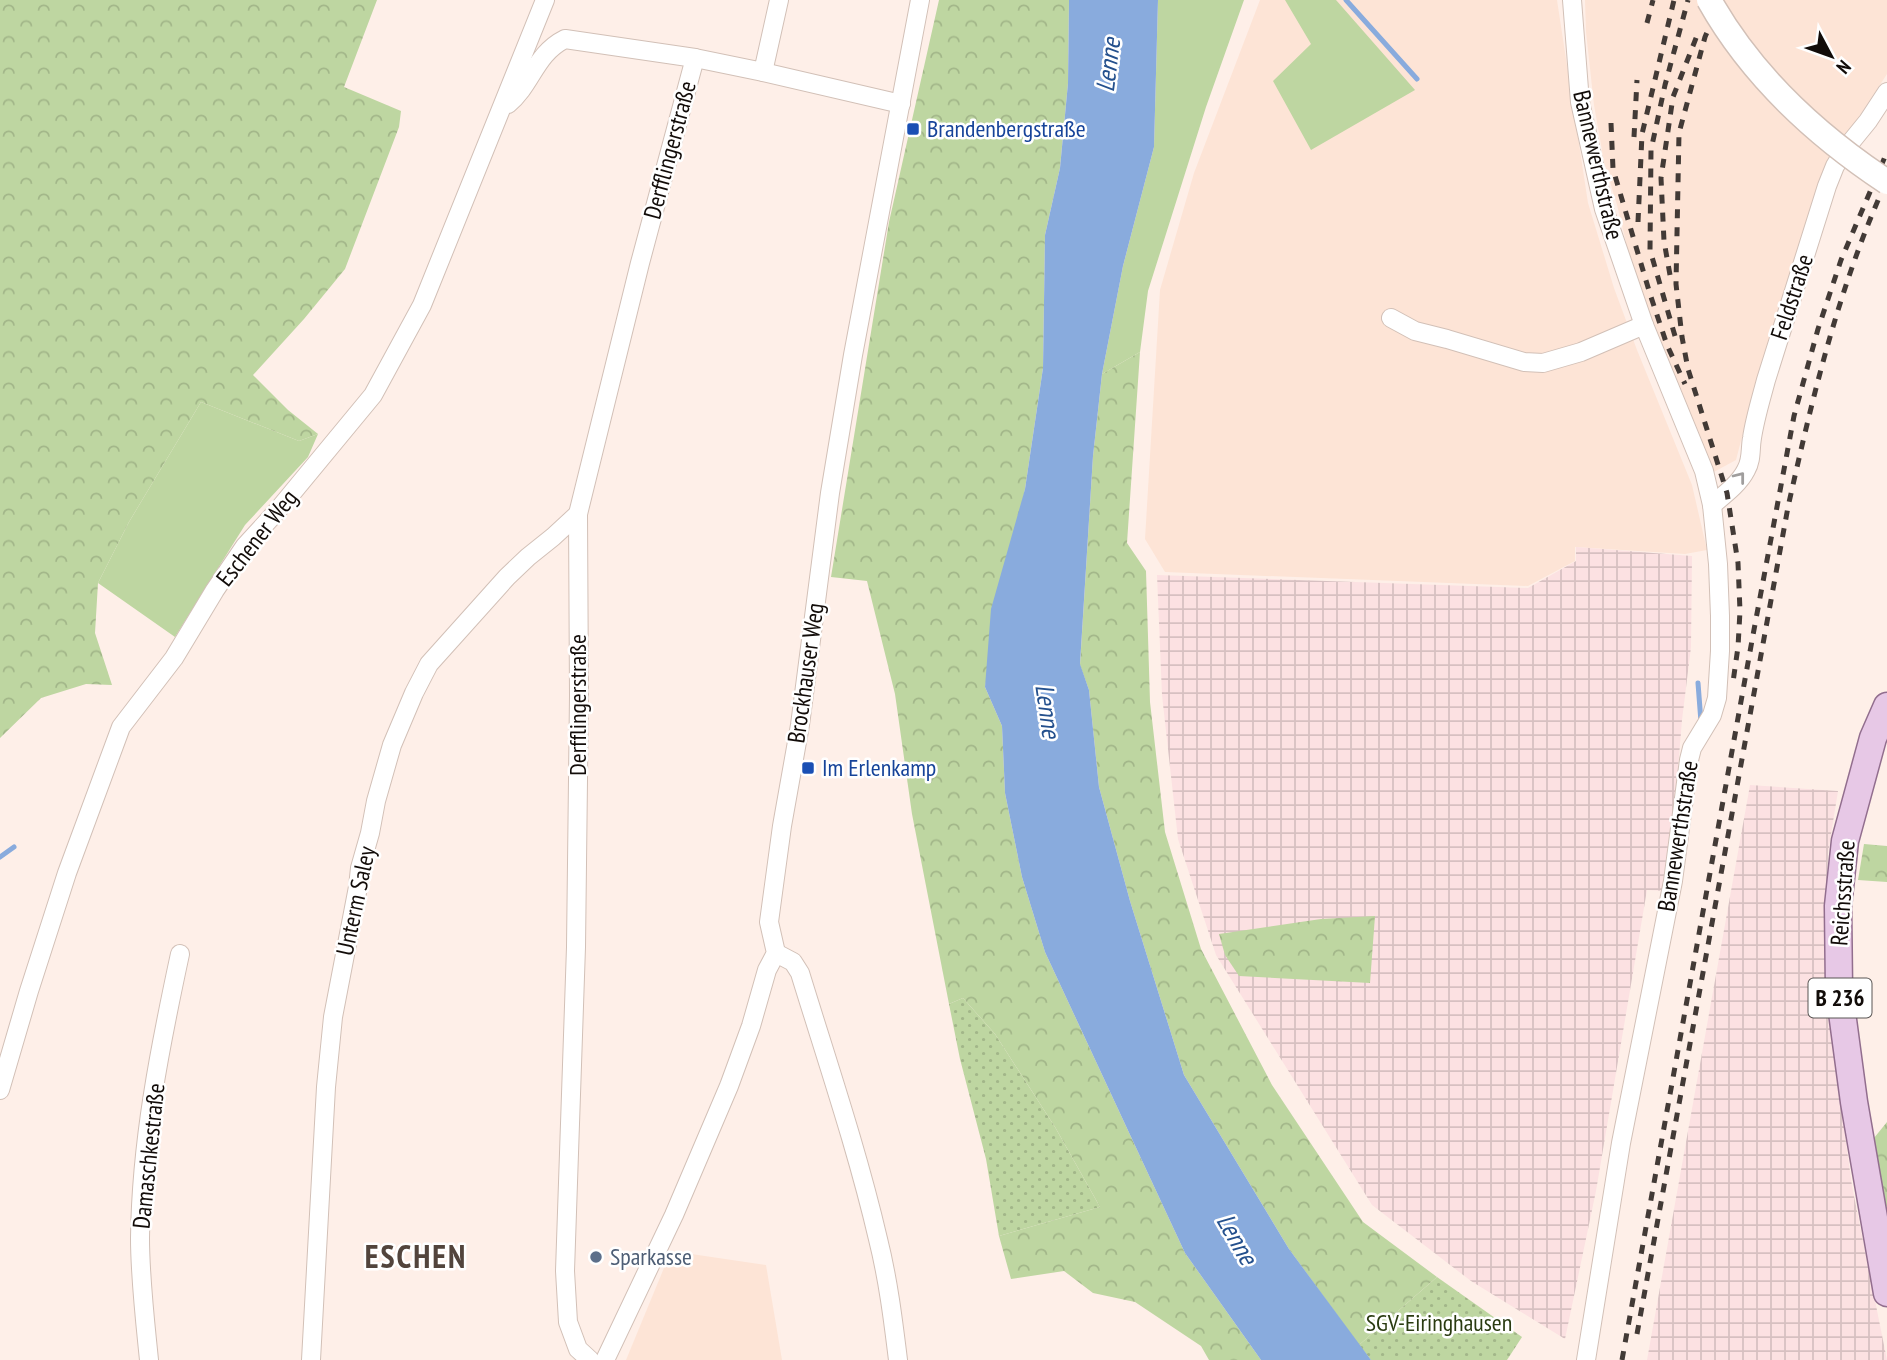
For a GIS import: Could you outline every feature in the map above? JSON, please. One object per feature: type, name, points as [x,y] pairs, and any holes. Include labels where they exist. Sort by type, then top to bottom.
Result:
[{"type":"main road","points":[[1709,0],[1722,23],[1762,75],[1812,126],[1859,164],[1887,182]]},
{"type":"main road","name":"Reichsstraße","points":[[1887,706],[1873,738],[1845,841],[1838,920],[1839,989],[1854,1102],[1887,1293]]},
{"type":"street","name":"Eschener Weg","points":[[0,1090],[67,873],[121,727],[174,658],[215,590],[245,547],[373,395],[422,305],[545,0]]},
{"type":"street","points":[[763,72],[779,0]]},
{"type":"street","name":"Brockhauser Weg","points":[[776,953],[769,922],[800,725],[830,493],[853,355],[920,0]]},
{"type":"street","name":"Bannewerthstraße","points":[[1573,0],[1580,102],[1604,209],[1644,325],[1704,471],[1712,505],[1718,564],[1720,650],[1717,698],[1712,715],[1692,748],[1689,760],[1672,881],[1621,1143],[1586,1360]]},
{"type":"street","points":[[500,111],[519,95],[537,62],[554,44],[565,39],[695,58],[901,104]]},
{"type":"street","name":"Derfflingerstraße","points":[[590,1360],[578,1349],[568,1322],[565,1271],[576,947],[578,513],[695,58]]},
{"type":"street","name":"Feldstraße","points":[[1712,505],[1727,493],[1746,471],[1751,458],[1751,440],[1766,380],[1835,166],[1887,92]]},
{"type":"street","points":[[1391,318],[1415,331],[1524,362],[1543,363],[1581,352],[1644,325]]},
{"type":"street","name":"Unterm Saley","points":[[311,1360],[326,1087],[333,1017],[358,887],[359,868],[393,745],[429,664],[507,577],[578,513]]},
{"type":"street","points":[[605,1360],[674,1215],[724,1098],[751,1026],[766,970],[776,953],[793,962],[800,973],[841,1104],[878,1238],[889,1291],[898,1360]]},
{"type":"street","name":"Damaschkestraße","points":[[149,1360],[141,1254],[144,1173],[161,1046],[180,954]]},
{"type":"shaded area","points":[[1260,0],[1557,0],[1588,203],[1614,288],[1692,485],[1707,550],[1685,554],[1575,547],[1575,561],[1528,586],[1165,572],[1145,539],[1160,290],[1194,173]]},
{"type":"shaded area","points":[[1585,0],[1887,0],[1887,74],[1824,170],[1759,371],[1736,460],[1712,473],[1635,279],[1604,162],[1594,105]]},
{"type":"shaded area","points":[[1576,547],[1692,556],[1691,647],[1682,720],[1668,891],[1647,890],[1596,1191],[1565,1339],[1471,1281],[1372,1205],[1216,955],[1178,839],[1162,695],[1157,575],[1528,588],[1576,561]]},
{"type":"shaded area","points":[[1750,785],[1838,791],[1828,853],[1825,989],[1852,1186],[1887,1360],[1647,1360]]},
{"type":"shaded area","points":[[671,1251],[766,1265],[782,1360],[626,1360]]},
{"type":"green space","points":[[0,0],[377,0],[344,87],[401,111],[399,127],[345,269],[253,375],[288,410],[318,434],[299,441],[201,402],[129,522],[98,583],[95,633],[112,685],[86,684],[41,698],[0,738]]},
{"type":"green space","points":[[939,0],[1069,0],[1068,83],[1060,168],[1045,235],[1043,368],[1025,489],[985,687],[1002,726],[1005,793],[1022,877],[1045,952],[1185,1253],[1261,1360],[1209,1360],[1201,1346],[1135,1302],[1093,1293],[1064,1271],[1011,1279],[999,1236],[1100,1207],[1055,1127],[995,1034],[963,998],[949,1004],[912,814],[895,694],[867,581],[831,577],[889,222]]},
{"type":"green space","points":[[1158,0],[1244,0],[1206,107],[1148,291],[1140,352],[1102,374],[1123,266],[1154,147]]},
{"type":"green space","points":[[1285,0],[1336,0],[1415,90],[1311,150],[1273,81],[1311,44]]},
{"type":"green space","points":[[1140,352],[1127,543],[1146,571],[1150,702],[1165,832],[1201,949],[1272,1085],[1363,1222],[1437,1277],[1359,1345],[1289,1249],[1184,1075],[1130,901],[1099,787],[1089,690],[1080,665],[1093,456],[1102,374]]},
{"type":"green space","points":[[201,402],[299,441],[318,434],[308,457],[245,525],[175,637],[98,583],[129,522]]},
{"type":"green space","points":[[1864,844],[1887,846],[1887,882],[1858,880]]},
{"type":"green space","points":[[1375,916],[1370,983],[1239,976],[1225,955],[1219,934],[1321,919]]},
{"type":"green space","points":[[963,998],[995,1034],[1055,1127],[1100,1207],[999,1236],[986,1159],[949,1004]]},
{"type":"green space","points":[[1887,1122],[1887,1211],[1874,1138]]},
{"type":"green space","name":"SGV-Eiringhausen","points":[[1437,1277],[1522,1337],[1507,1360],[1371,1360],[1359,1345]]},
{"type":"water","name":"Lenne","points":[[1069,0],[1158,0],[1154,147],[1123,266],[1102,374],[1093,456],[1080,664],[1089,690],[1099,787],[1130,901],[1184,1075],[1289,1249],[1371,1360],[1261,1360],[1185,1253],[1045,952],[1022,877],[1005,793],[1002,726],[985,687],[991,609],[1025,489],[1043,368],[1045,235],[1060,168],[1068,83]]},
{"type":"waterway","points":[[1346,0],[1417,79]]},
{"type":"waterway","points":[[1698,683],[1701,722]]},
{"type":"waterway","points":[[0,857],[14,847]]},
{"type":"railway","points":[[1647,23],[1653,0]]},
{"type":"railway","points":[[1638,222],[1642,134],[1674,0]]},
{"type":"railway","points":[[1675,336],[1650,250],[1651,150],[1688,0]]},
{"type":"railway","points":[[1721,0],[1705,37],[1679,133],[1676,284],[1688,369],[1727,493],[1738,563],[1740,611],[1733,682]]},
{"type":"railway","points":[[1670,275],[1664,241],[1661,178],[1673,97],[1698,33]]},
{"type":"railway","points":[[1634,137],[1637,80]]},
{"type":"railway","points":[[1611,123],[1613,169],[1667,345],[1685,384]]},
{"type":"railway","points":[[1622,1360],[1794,416],[1818,329],[1841,260],[1887,152]]},
{"type":"railway","points":[[1637,1334],[1788,507],[1807,423],[1841,300],[1887,180]]},
{"type":"place","name":"Brandenbergstraße","points":[[913,129]]},
{"type":"place","name":"Im Erlenkamp","points":[[808,768]]},
{"type":"place","name":"Sparkasse","points":[[596,1257]]},
{"type":"district","name":"ESCHEN","points":[[416,1257]]}]
